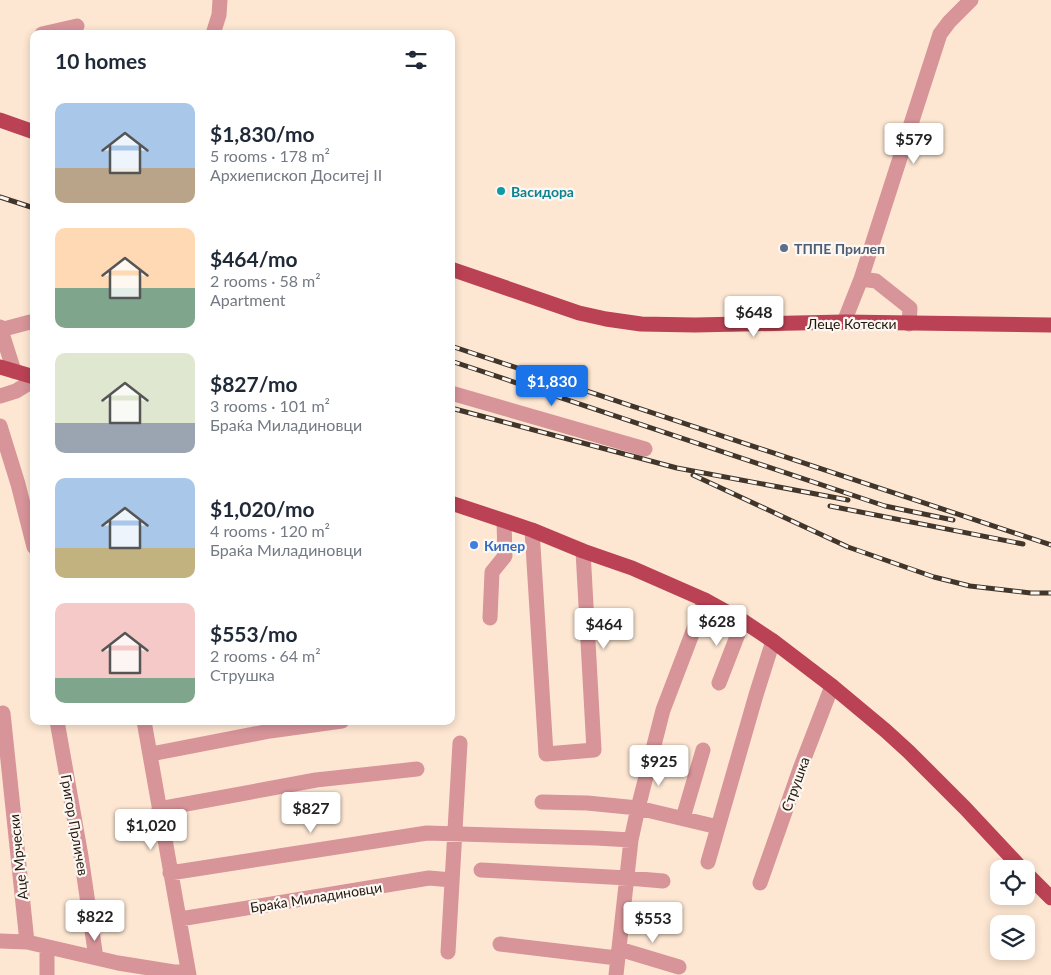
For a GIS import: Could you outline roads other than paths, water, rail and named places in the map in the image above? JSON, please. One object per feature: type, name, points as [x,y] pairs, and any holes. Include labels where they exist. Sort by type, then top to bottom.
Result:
[{"type":"main road","points":[[0,120],[30,130]]},
{"type":"main road","name":"Леце Котески","points":[[455,270],[579,312],[606,319],[641,324],[695,325],[844,322],[1051,325]]},
{"type":"main road","points":[[7,369],[30,378]]},
{"type":"main road","points":[[455,504],[532,530],[583,551],[632,568],[705,600],[743,621],[773,641],[832,686],[909,752],[1013,860]]},
{"type":"main road","points":[[1035,882],[1051,898]]},
{"type":"street","points":[[214,30],[219,15],[220,0]]},
{"type":"street","points":[[844,322],[861,279],[940,34],[971,0]]},
{"type":"street","points":[[60,30],[77,26]]},
{"type":"street","points":[[861,279],[876,281],[910,308],[909,324]]},
{"type":"street","points":[[7,369],[0,329],[30,322]]},
{"type":"street","points":[[0,396],[16,391],[30,382]]},
{"type":"street","points":[[455,395],[645,449]]},
{"type":"street","points":[[0,426],[30,533]]},
{"type":"street","points":[[490,618],[492,572],[505,556],[504,521]]},
{"type":"street","points":[[532,530],[546,754],[594,750],[583,551]]},
{"type":"street","points":[[618,966],[631,840],[638,808],[663,710],[705,600]]},
{"type":"street","points":[[719,683],[743,621]]},
{"type":"street","points":[[708,862],[773,641]]},
{"type":"street","name":"Струшка","points":[[760,883],[800,769],[832,686]]},
{"type":"street","name":"Аце Мрчески","points":[[3,713],[27,942]]},
{"type":"street","name":"Григор Прличев","points":[[58,725],[81,856],[96,958]]},
{"type":"street","points":[[0,941],[27,942],[144,968],[189,974],[145,725]]},
{"type":"street","points":[[151,754],[270,731],[313,725]]},
{"type":"street","points":[[448,952],[460,743]]},
{"type":"street","points":[[683,818],[703,750]]},
{"type":"street","points":[[159,809],[316,780],[417,768]]},
{"type":"street","points":[[542,802],[588,803],[638,808],[718,827]]},
{"type":"street","points":[[170,872],[427,832],[631,840]]},
{"type":"street","points":[[481,870],[628,878],[663,882]]},
{"type":"street","name":"Браќа Миладиновци","points":[[180,919],[430,878],[452,880]]},
{"type":"street","points":[[500,944],[618,966],[679,967]]},
{"type":"street","points":[[47,947],[47,975]]},
{"type":"railway","points":[[0,197],[30,207]]},
{"type":"railway","points":[[455,347],[1051,545]]},
{"type":"railway","points":[[455,362],[885,506],[953,520]]},
{"type":"railway","points":[[455,409],[677,468],[848,500]]},
{"type":"railway","points":[[693,475],[848,547],[934,577],[970,586],[1031,593],[1051,593]]},
{"type":"railway","points":[[830,506],[1023,544]]},
{"type":"place","name":"Васидора","points":[[501,191]]},
{"type":"place","name":"ТППЕ Прилеп","points":[[784,248]]},
{"type":"place","name":"Кипер","points":[[474,545]]}]
